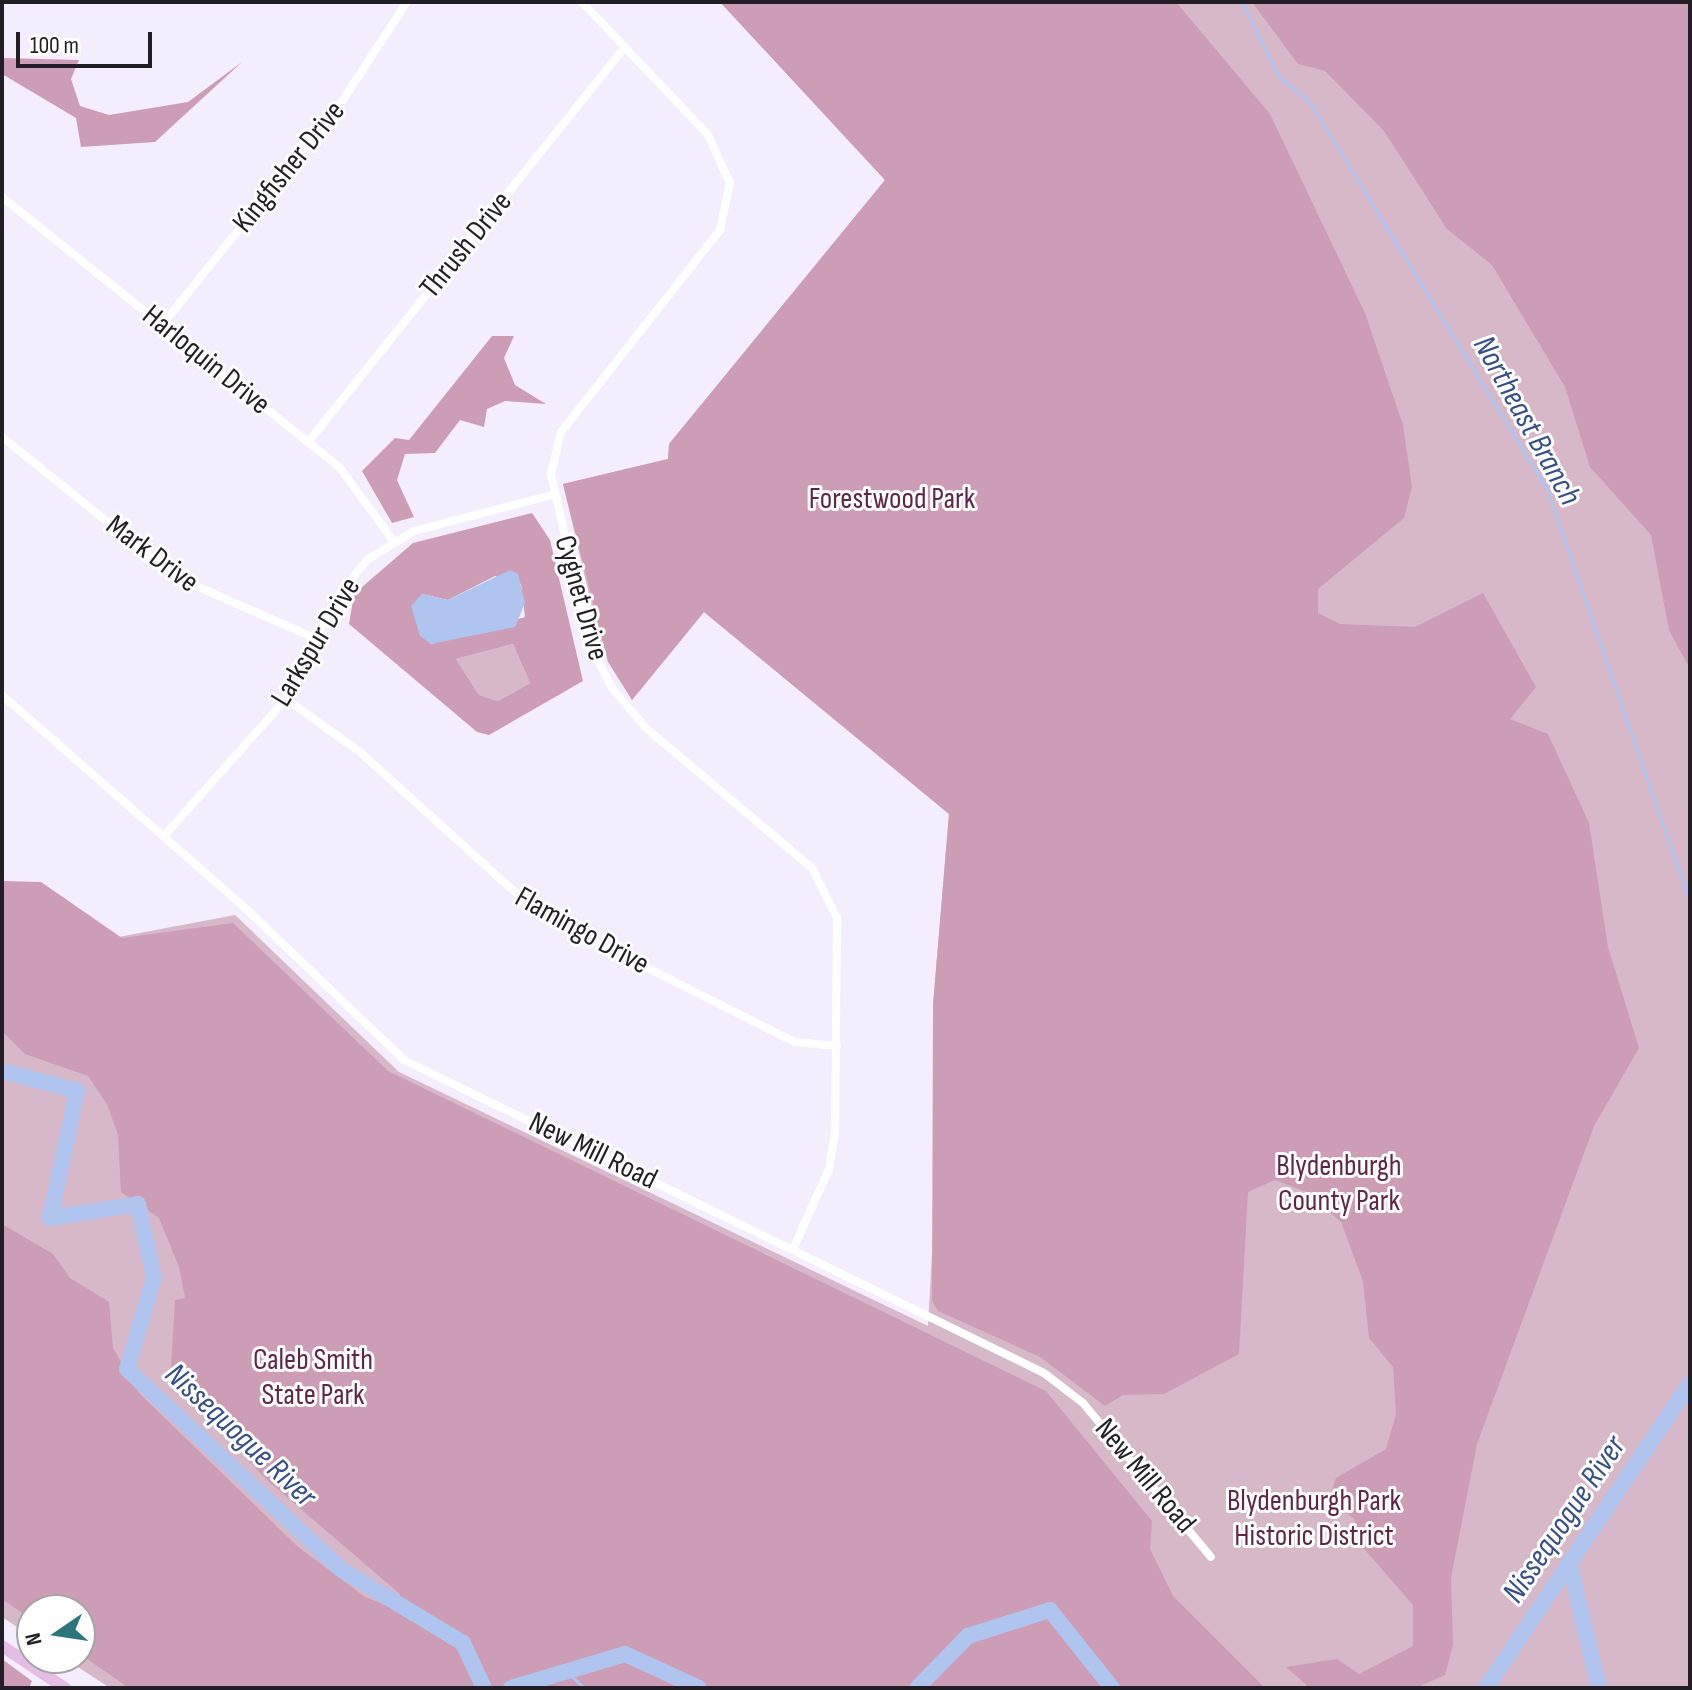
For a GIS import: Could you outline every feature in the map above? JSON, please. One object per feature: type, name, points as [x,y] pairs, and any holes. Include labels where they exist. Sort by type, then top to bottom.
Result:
[{"type":"main road","points":[[2,1646],[65,1688]]},
{"type":"street","name":"Kingfisher Drive","points":[[162,325],[343,100],[407,2]]},
{"type":"street","name":"Cygnet Drive","points":[[582,2],[723,155],[728,208],[708,249],[561,432],[553,452],[552,495],[589,643],[612,688],[647,729],[812,868],[828,893],[839,942],[837,1046],[829,1169],[793,1249]]},
{"type":"street","name":"Thrush Drive","points":[[309,441],[624,48]]},
{"type":"street","name":"Harloquin Drive","points":[[2,197],[309,441],[358,490],[392,539]]},
{"type":"street","name":"Mark Drive","points":[[2,437],[176,577],[319,640]]},
{"type":"street","name":"Larkspur Drive","points":[[164,836],[286,699],[319,640],[345,583],[392,539],[552,495]]},
{"type":"street","name":"New Mill Road","points":[[2,695],[164,836],[404,1060],[1044,1373],[1083,1403],[1211,1557]]},
{"type":"street","name":"Flamingo Drive","points":[[286,699],[360,752],[538,913],[795,1042],[837,1046]]},
{"type":"green space","points":[[720,2],[1690,2],[1690,1688],[110,1688],[89,1674],[96,1674],[96,1594],[16,1594],[16,1626],[2,1617],[2,959],[235,915],[399,1072],[928,1326],[937,1161],[933,1005],[949,814],[704,612],[632,700],[600,641],[563,484],[668,459],[669,444],[885,180]]},
{"type":"green space","points":[[720,2],[1176,2],[1270,114],[1365,313],[1403,425],[1412,487],[1404,518],[1318,589],[1318,613],[1340,624],[1415,627],[1483,593],[1536,687],[1510,719],[1548,734],[1589,823],[1608,947],[1639,1048],[1594,1126],[1477,1444],[1451,1578],[1453,1645],[1445,1675],[1420,1686],[1310,1688],[1286,1667],[1337,1659],[1359,1674],[1413,1646],[1413,1605],[1359,1543],[1354,1519],[1329,1498],[1336,1478],[1386,1449],[1396,1414],[1393,1367],[1369,1338],[1363,1281],[1341,1222],[1309,1193],[1275,1180],[1248,1192],[1239,1354],[1164,1394],[1123,1395],[1105,1406],[1040,1357],[938,1311],[932,1301],[933,1005],[949,814],[704,612],[632,700],[608,662],[563,484],[668,459],[669,444],[885,180]]},
{"type":"green space","points":[[1252,2],[1690,2],[1690,669],[1669,630],[1651,535],[1590,467],[1565,387],[1492,265],[1447,229],[1384,131],[1325,71],[1298,64]]},
{"type":"green space","points":[[2,58],[79,60],[71,79],[80,106],[109,115],[188,102],[242,62],[155,142],[81,147],[76,118],[2,74]]},
{"type":"green space","points":[[492,336],[514,336],[504,358],[515,385],[546,404],[505,401],[487,409],[484,427],[460,420],[435,453],[405,454],[397,480],[414,517],[392,523],[362,471],[395,438],[409,440]]},
{"type":"green space","points":[[532,513],[550,540],[583,681],[489,735],[477,732],[349,624],[354,594],[413,543]],"holes":[[[495,576],[521,584],[525,617],[431,644],[417,624],[422,594],[448,600]],[[513,644],[530,683],[498,701],[479,695],[456,659]]]},
{"type":"green space","points":[[513,644],[530,683],[498,701],[479,695],[456,659]]},
{"type":"green space","name":"Caleb Smith State Park","points":[[2,881],[41,882],[122,938],[233,923],[388,1071],[1046,1391],[1152,1521],[1150,1549],[1173,1596],[1265,1688],[129,1688],[96,1665],[96,1594],[16,1594],[16,1609],[2,1599],[2,1224],[53,1254],[70,1278],[109,1302],[113,1348],[139,1393],[297,1546],[365,1597],[396,1609],[400,1594],[267,1480],[237,1448],[207,1397],[171,1368],[175,1300],[185,1298],[179,1267],[159,1218],[121,1192],[118,1135],[107,1104],[88,1076],[25,1054],[2,1031]]},
{"type":"green space","points":[[2,1659],[16,1669],[16,1674],[22,1674],[32,1681],[29,1688],[2,1688]]},
{"type":"water","points":[[510,570],[518,574],[525,603],[515,627],[431,644],[420,636],[411,606],[422,594],[448,600]]},
{"type":"waterway","name":"Northeast Branch","points":[[1242,2],[1278,76],[1309,101],[1547,490],[1690,903]]},
{"type":"waterway","name":"Nissequogue River","points":[[2,1071],[77,1091],[50,1218],[138,1204],[154,1278],[127,1369],[342,1570],[463,1643],[484,1688]]},
{"type":"waterway","name":"Northeast Branch","points":[[1690,1234],[1690,1398]]},
{"type":"waterway","name":"Nissequogue River","points":[[1486,1688],[1690,1383]]},
{"type":"waterway","points":[[1569,1562],[1599,1688]]},
{"type":"waterway","name":"Nissequogue River","points":[[917,1688],[968,1636],[1050,1610],[1112,1688]]},
{"type":"waterway","name":"Nissequogue River","points":[[511,1688],[625,1654],[699,1688]]},
{"type":"waterway","points":[[567,1672],[584,1688]]},
{"type":"park label","name":"Forestwood Park","points":[[892,499]]},
{"type":"park label","name":"Blydenburgh County Park","points":[[1339,1183]]},
{"type":"park label","name":"Blydenburgh Park Historic District","points":[[1314,1518]]}]
